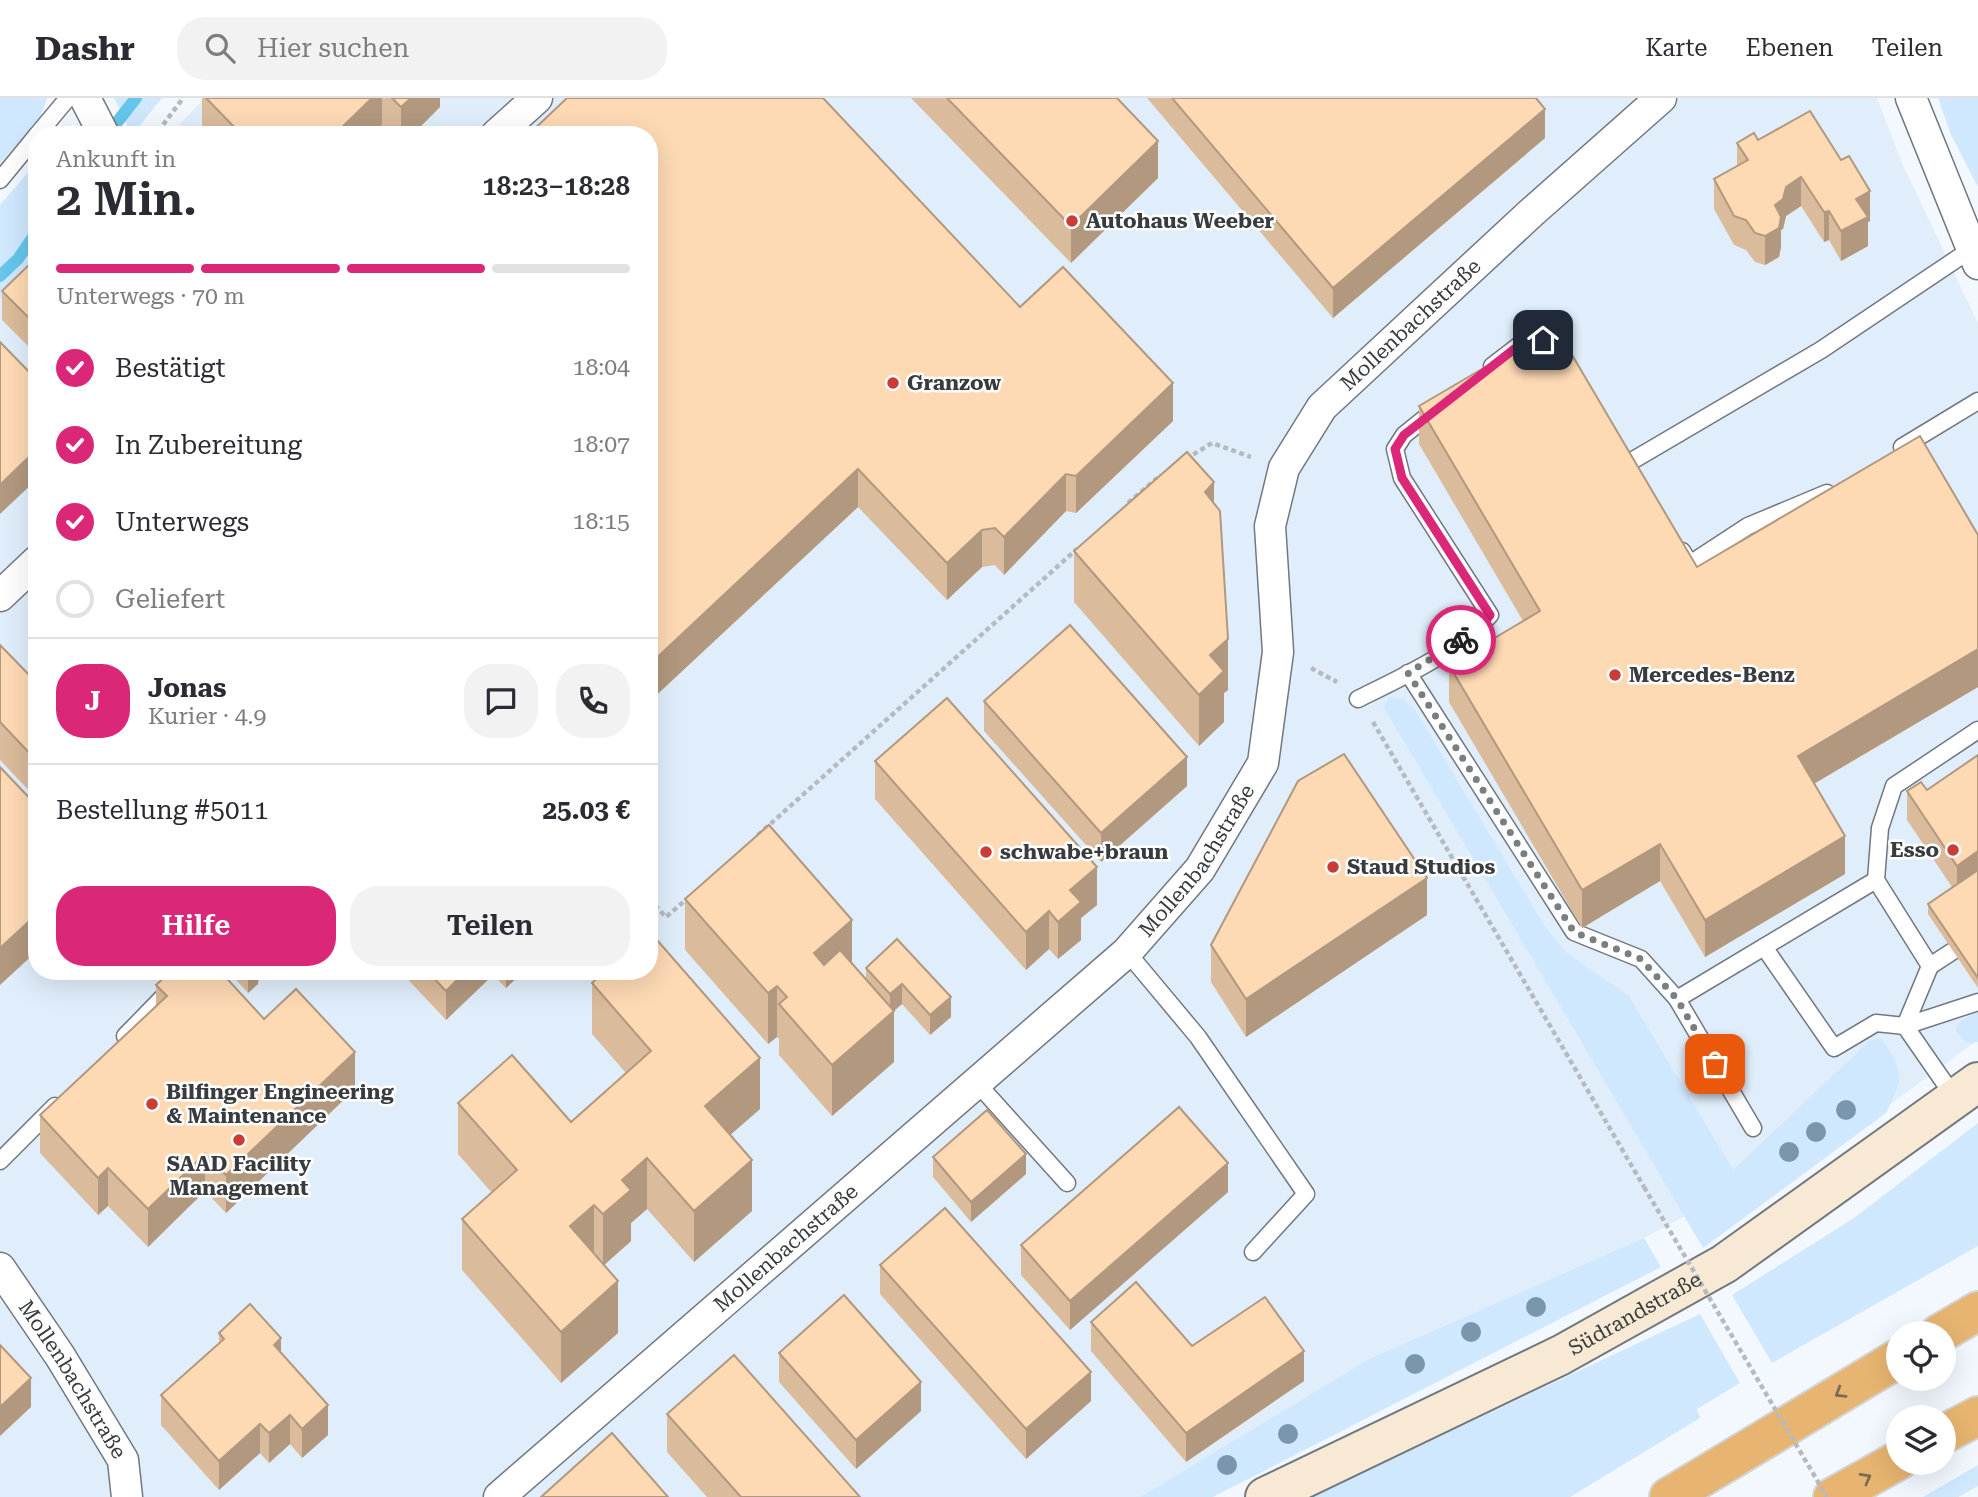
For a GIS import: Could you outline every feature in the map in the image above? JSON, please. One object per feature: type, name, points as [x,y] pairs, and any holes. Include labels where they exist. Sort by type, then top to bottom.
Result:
[{"type":"highway","points":[[1956,1324],[1978,1311]]},
{"type":"highway","points":[[1669,1497],[1886,1366]]},
{"type":"highway","points":[[1956,1428],[1978,1416]]},
{"type":"highway","points":[[1833,1497],[1886,1467]]},
{"type":"main road","name":"Südrandstraße","points":[[1265,1497],[1561,1355],[1724,1265],[1967,1091]]},
{"type":"street","points":[[506,126],[537,98]]},
{"type":"street","name":"Mollenbachstraße","points":[[499,1497],[1126,952],[1200,869],[1263,763],[1278,652],[1270,526],[1284,468],[1322,407],[1531,213],[1661,98]]},
{"type":"street","points":[[1911,98],[1974,257]]},
{"type":"street","points":[[0,596],[28,570]]},
{"type":"street","name":"Mollenbachstraße","points":[[0,1268],[60,1356],[123,1460],[127,1497]]},
{"type":"lane","points":[[56,126],[88,111]]},
{"type":"lane","points":[[0,180],[28,146]]},
{"type":"lane","points":[[1630,462],[1974,257]]},
{"type":"lane","points":[[1475,379],[1522,343],[1543,340],[1560,352]]},
{"type":"lane","points":[[1891,454],[1978,401]]},
{"type":"lane","points":[[1358,699],[1408,673],[1479,628],[1490,615],[1402,478],[1395,449],[1404,435],[1445,403]]},
{"type":"lane","points":[[1676,541],[1690,564],[1748,526],[1820,497],[1844,483]]},
{"type":"lane","points":[[1408,673],[1574,932],[1641,959],[1677,999],[1753,1128]]},
{"type":"lane","points":[[1930,966],[1876,880],[1880,828],[1894,786],[1978,730]]},
{"type":"lane","points":[[1677,999],[1876,880]]},
{"type":"lane","points":[[1764,947],[1834,1048],[1876,1023],[1905,1026],[1978,1002]]},
{"type":"lane","points":[[1905,1026],[1930,966],[1952,951]]},
{"type":"lane","points":[[1126,952],[1198,1037],[1306,1194],[1253,1252]]},
{"type":"lane","points":[[108,1053],[167,993]]},
{"type":"lane","points":[[1905,1026],[1967,1091]]},
{"type":"lane","points":[[975,1082],[1067,1183]]},
{"type":"lane","points":[[0,1161],[69,1092]]},
{"type":"path","points":[[162,126],[183,98]]},
{"type":"path","points":[[1179,464],[1212,443],[1284,468]]},
{"type":"path","points":[[1127,505],[1168,471]]},
{"type":"path","points":[[749,843],[1086,541]]},
{"type":"path","points":[[1386,742],[1826,1497]]},
{"type":"path","points":[[658,909],[666,917],[697,889]]},
{"type":"shaded area","points":[[0,98],[47,98],[39,120],[34,126],[28,126],[28,132],[0,163]]},
{"type":"shaded area","points":[[114,98],[162,98],[139,126],[128,126]]},
{"type":"shaded area","points":[[205,98],[1877,98],[1902,163],[1978,323],[1978,1040],[1703,1241],[1687,1215],[1644,1238],[1369,1359],[1140,1497],[0,1497],[0,299],[28,273],[28,980],[658,980],[658,126],[178,126]]},
{"type":"shaded area","points":[[1938,98],[1978,98],[1978,187],[1951,135]]},
{"type":"shaded area","points":[[28,172],[28,273],[0,299],[0,205]]},
{"type":"shaded area","points":[[1390,697],[1403,700],[1414,708],[1546,928],[1567,953],[1629,996],[1733,1170],[1869,1041],[1881,1038],[1894,1058],[1899,1074],[1896,1091],[1886,1113],[1703,1248],[1383,706]]},
{"type":"shaded area","points":[[1978,1010],[1978,1042],[1967,1043],[1956,1032],[1958,1023]]},
{"type":"shaded area","points":[[1978,1123],[1978,1246],[1772,1363],[1732,1295],[1854,1218]]},
{"type":"shaded area","points":[[1644,1238],[1661,1267],[1213,1497],[1140,1497],[1369,1359]]},
{"type":"shaded area","points":[[1700,1314],[1740,1383],[1697,1409],[1700,1418],[1570,1497],[1311,1497]]},
{"type":"shaded area","points":[[1978,1465],[1978,1486],[1958,1497],[1923,1497]]},
{"type":"building","points":[[206,98],[372,98],[343,126],[233,126]]},
{"type":"building","points":[[392,98],[411,98],[401,107]]},
{"type":"building","name":"Granzow","points":[[567,98],[823,98],[1020,307],[1063,267],[1173,383],[1076,476],[1066,474],[1004,537],[995,528],[982,530],[947,563],[858,469],[658,657],[658,126],[537,126]]},
{"type":"building","name":"Autohaus Weeber","points":[[947,98],[1117,98],[1158,141],[1071,226]]},
{"type":"building","points":[[1172,98],[1536,98],[1545,109],[1333,288]]},
{"type":"building","points":[[1810,111],[1841,160],[1849,156],[1870,191],[1856,199],[1868,217],[1841,231],[1829,211],[1824,212],[1801,177],[1786,187],[1783,199],[1775,205],[1781,217],[1779,228],[1765,236],[1755,233],[1746,220],[1734,216],[1714,179],[1748,160],[1737,143],[1754,133],[1758,140]]},
{"type":"building","points":[[28,266],[28,317],[2,291]]},
{"type":"building","points":[[1555,326],[1697,567],[1920,436],[1978,535],[1978,649],[1798,756],[1845,836],[1705,920],[1660,844],[1582,890],[1449,665],[1540,611],[1419,406]]},
{"type":"building","points":[[0,342],[28,371],[28,458],[0,485]]},
{"type":"building","points":[[1187,452],[1214,482],[1205,492],[1220,511],[1228,639],[1210,655],[1224,671],[1199,695],[1074,551]]},
{"type":"building","points":[[1070,625],[1187,757],[1101,833],[984,701]]},
{"type":"building","points":[[0,645],[28,674],[28,752],[0,722]]},
{"type":"building","name":"schwabe+braun","points":[[947,698],[1097,867],[1070,890],[1081,902],[1058,922],[1049,911],[1026,932],[875,761]]},
{"type":"building","name":"Staud Studios","points":[[1344,754],[1427,878],[1246,999],[1211,945],[1298,781]]},
{"type":"building","points":[[1978,755],[1978,851],[1957,866],[1907,791],[1921,782],[1927,790]]},
{"type":"building","points":[[0,767],[28,797],[28,922],[0,948]]},
{"type":"building","points":[[769,825],[852,920],[814,953],[824,965],[840,950],[894,1011],[832,1065],[779,1004],[787,997],[777,986],[768,993],[685,899]]},
{"type":"building","points":[[1978,870],[1978,978],[1928,904]]},
{"type":"building","points":[[897,939],[951,997],[930,1015],[902,984],[890,994],[866,968]]},
{"type":"building","points":[[658,941],[760,1058],[705,1106],[752,1160],[694,1211],[647,1158],[622,1180],[631,1190],[603,1214],[594,1205],[570,1226],[618,1281],[561,1332],[462,1219],[517,1170],[458,1103],[512,1055],[571,1122],[651,1051],[592,983],[595,980],[658,980]]},
{"type":"building","points":[[161,980],[228,980],[264,1019],[296,989],[355,1052],[226,1175],[205,1154],[148,1209],[108,1168],[98,1178],[40,1115],[167,996],[156,985]]},
{"type":"building","points":[[436,980],[457,980],[446,991]]},
{"type":"building","points":[[1179,1107],[1228,1163],[1070,1301],[1021,1245]]},
{"type":"building","points":[[987,1110],[1026,1154],[971,1202],[933,1157]]},
{"type":"building","points":[[945,1208],[1091,1372],[1026,1429],[880,1265]]},
{"type":"building","points":[[1136,1282],[1192,1346],[1265,1297],[1304,1351],[1186,1433],[1091,1322]]},
{"type":"building","points":[[844,1295],[921,1382],[856,1440],[779,1353]]},
{"type":"building","points":[[250,1304],[281,1338],[274,1345],[328,1405],[302,1429],[290,1415],[269,1433],[260,1424],[219,1461],[161,1395],[224,1339],[219,1333]]},
{"type":"building","points":[[0,1345],[31,1378],[0,1407]]},
{"type":"building","points":[[734,1355],[860,1497],[741,1497],[667,1414]]},
{"type":"building","points":[[612,1433],[668,1497],[541,1497]]},
{"type":"waterway","points":[[114,126],[136,98]]},
{"type":"waterway","points":[[0,276],[18,259],[28,244]]},
{"type":"way so far","points":[[1461,640],[1408,673],[1574,932],[1641,959],[1677,999],[1715,1064]]},
{"type":"place","name":"Autohaus Weeber","points":[[1072,221]]},
{"type":"place","name":"Granzow","points":[[893,383]]},
{"type":"place","name":"Mercedes-Benz","points":[[1615,675]]},
{"type":"place","name":"Esso","points":[[1953,850]]},
{"type":"place","name":"schwabe+braun","points":[[986,852]]},
{"type":"place","name":"Staud Studios","points":[[1333,867]]},
{"type":"place","name":"Bilfinger Engineering & Maintenance","points":[[152,1104]]},
{"type":"place","name":"SAAD Facility Management","points":[[239,1140]]},
{"type":"route","points":[[1461,640],[1479,628],[1490,615],[1402,478],[1395,449],[1404,435],[1522,343],[1543,340]]}]
